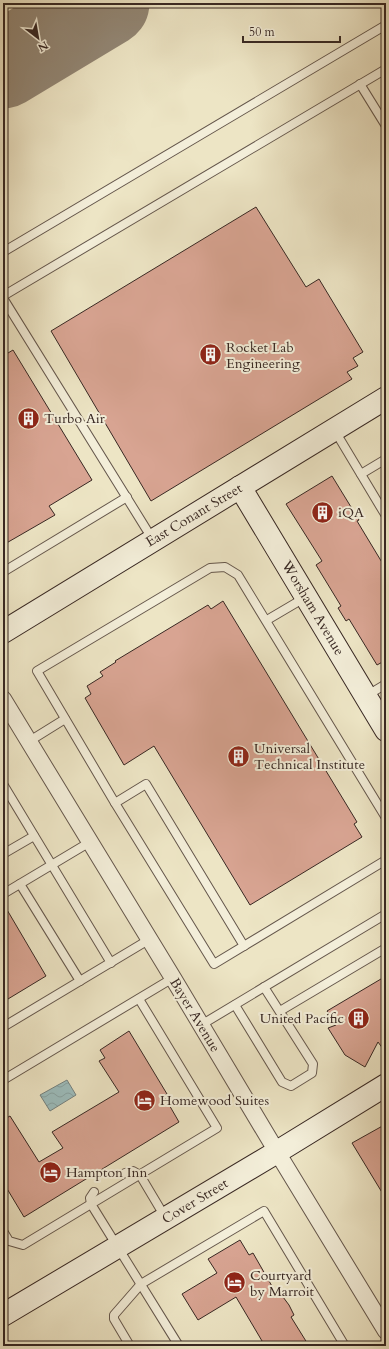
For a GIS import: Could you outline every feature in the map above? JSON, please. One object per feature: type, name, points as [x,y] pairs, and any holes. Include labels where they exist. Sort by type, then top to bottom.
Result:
[{"type":"street","name":"East Conant Street","points":[[3,632],[386,398]]},
{"type":"street","name":"Worsham Avenue","points":[[240,487],[386,730]]},
{"type":"street","name":"Bayer Avenue","points":[[3,700],[386,1331]]},
{"type":"street","name":"Cover Street","points":[[3,1316],[386,1085]]},
{"type":"lane","points":[[3,252],[386,25]]},
{"type":"lane","points":[[153,540],[3,297],[386,68]]},
{"type":"lane","points":[[360,84],[386,126]]},
{"type":"lane","points":[[333,429],[386,516]]},
{"type":"lane","points":[[361,474],[386,459]]},
{"type":"lane","points":[[3,572],[127,498]]},
{"type":"lane","points":[[386,818],[267,620],[238,575],[225,567],[210,568],[37,671],[115,803],[214,964],[386,860]]},
{"type":"lane","points":[[267,620],[307,597]]},
{"type":"lane","points":[[366,696],[386,684]]},
{"type":"lane","points":[[28,742],[65,719]]},
{"type":"lane","points":[[3,784],[110,963]]},
{"type":"lane","points":[[115,803],[146,784],[244,946]]},
{"type":"lane","points":[[3,854],[34,836]]},
{"type":"lane","points":[[3,894],[90,842]]},
{"type":"lane","points":[[20,884],[80,981]]},
{"type":"lane","points":[[201,1025],[386,914]]},
{"type":"lane","points":[[3,1027],[150,940]]},
{"type":"lane","points":[[280,1011],[386,948]]},
{"type":"lane","points":[[3,1080],[173,978]]},
{"type":"lane","points":[[235,1005],[282,1082],[291,1086],[312,1073],[313,1064],[264,987]]},
{"type":"lane","points":[[3,1231],[9,1241],[23,1245],[217,1128],[139,999]]},
{"type":"lane","points":[[124,1173],[133,1171],[140,1175],[165,1218]]},
{"type":"lane","points":[[94,1192],[90,1198],[91,1204],[178,1346]]},
{"type":"lane","points":[[130,1346],[114,1319],[114,1315],[141,1284],[264,1212],[345,1346]]},
{"type":"water","points":[[67,1080],[76,1095],[50,1111],[40,1095]]},
{"type":"building","name":"Rocket Lab Engineering","points":[[256,207],[306,287],[319,279],[363,352],[353,358],[358,366],[347,372],[352,379],[151,501],[51,331]]},
{"type":"building","name":"Turbo Air","points":[[13,350],[92,480],[49,506],[55,515],[3,545],[3,356]]},
{"type":"building","points":[[332,476],[359,520],[357,521],[386,569],[386,660],[377,665],[349,619],[346,621],[338,608],[341,606],[316,565],[322,561],[286,504]]},
{"type":"building","name":"Universal Technical Institute","points":[[223,601],[357,822],[354,824],[362,837],[250,905],[154,746],[124,765],[85,698],[91,694],[87,686],[103,676],[100,672],[116,662],[115,661],[208,605],[211,609]]},
{"type":"building","points":[[3,903],[46,976],[3,1002]]},
{"type":"building","name":"United Pacific","points":[[386,976],[386,1053],[378,1042],[365,1067],[345,1055],[328,1028],[336,1025],[327,1011]]},
{"type":"building","points":[[129,1031],[167,1094],[164,1096],[179,1122],[24,1217],[3,1182],[3,1120],[10,1116],[39,1162],[63,1148],[52,1132],[119,1092],[99,1061],[105,1058],[100,1050]]},
{"type":"building","points":[[386,1124],[386,1199],[352,1143]]},
{"type":"building","name":"Courtyard by Marroit","points":[[240,1240],[249,1255],[253,1253],[277,1295],[280,1293],[289,1305],[294,1315],[291,1317],[309,1346],[265,1346],[236,1297],[198,1320],[182,1294],[217,1273],[208,1259]]},
{"type":"runway","points":[[3,65],[106,3]]},
{"type":"place","name":"Rocket Lab Engineering","points":[[211,355]]},
{"type":"place","name":"Turbo Air","points":[[29,418]]},
{"type":"place","name":"iQA","points":[[322,512]]},
{"type":"place","name":"Universal Technical Institute","points":[[238,756]]},
{"type":"place","name":"United Pacific","points":[[359,1018]]},
{"type":"place","name":"Homewood Suites","points":[[145,1100]]},
{"type":"place","name":"Hampton Inn","points":[[51,1172]]},
{"type":"place","name":"Courtyard by Marroit","points":[[235,1283]]}]
